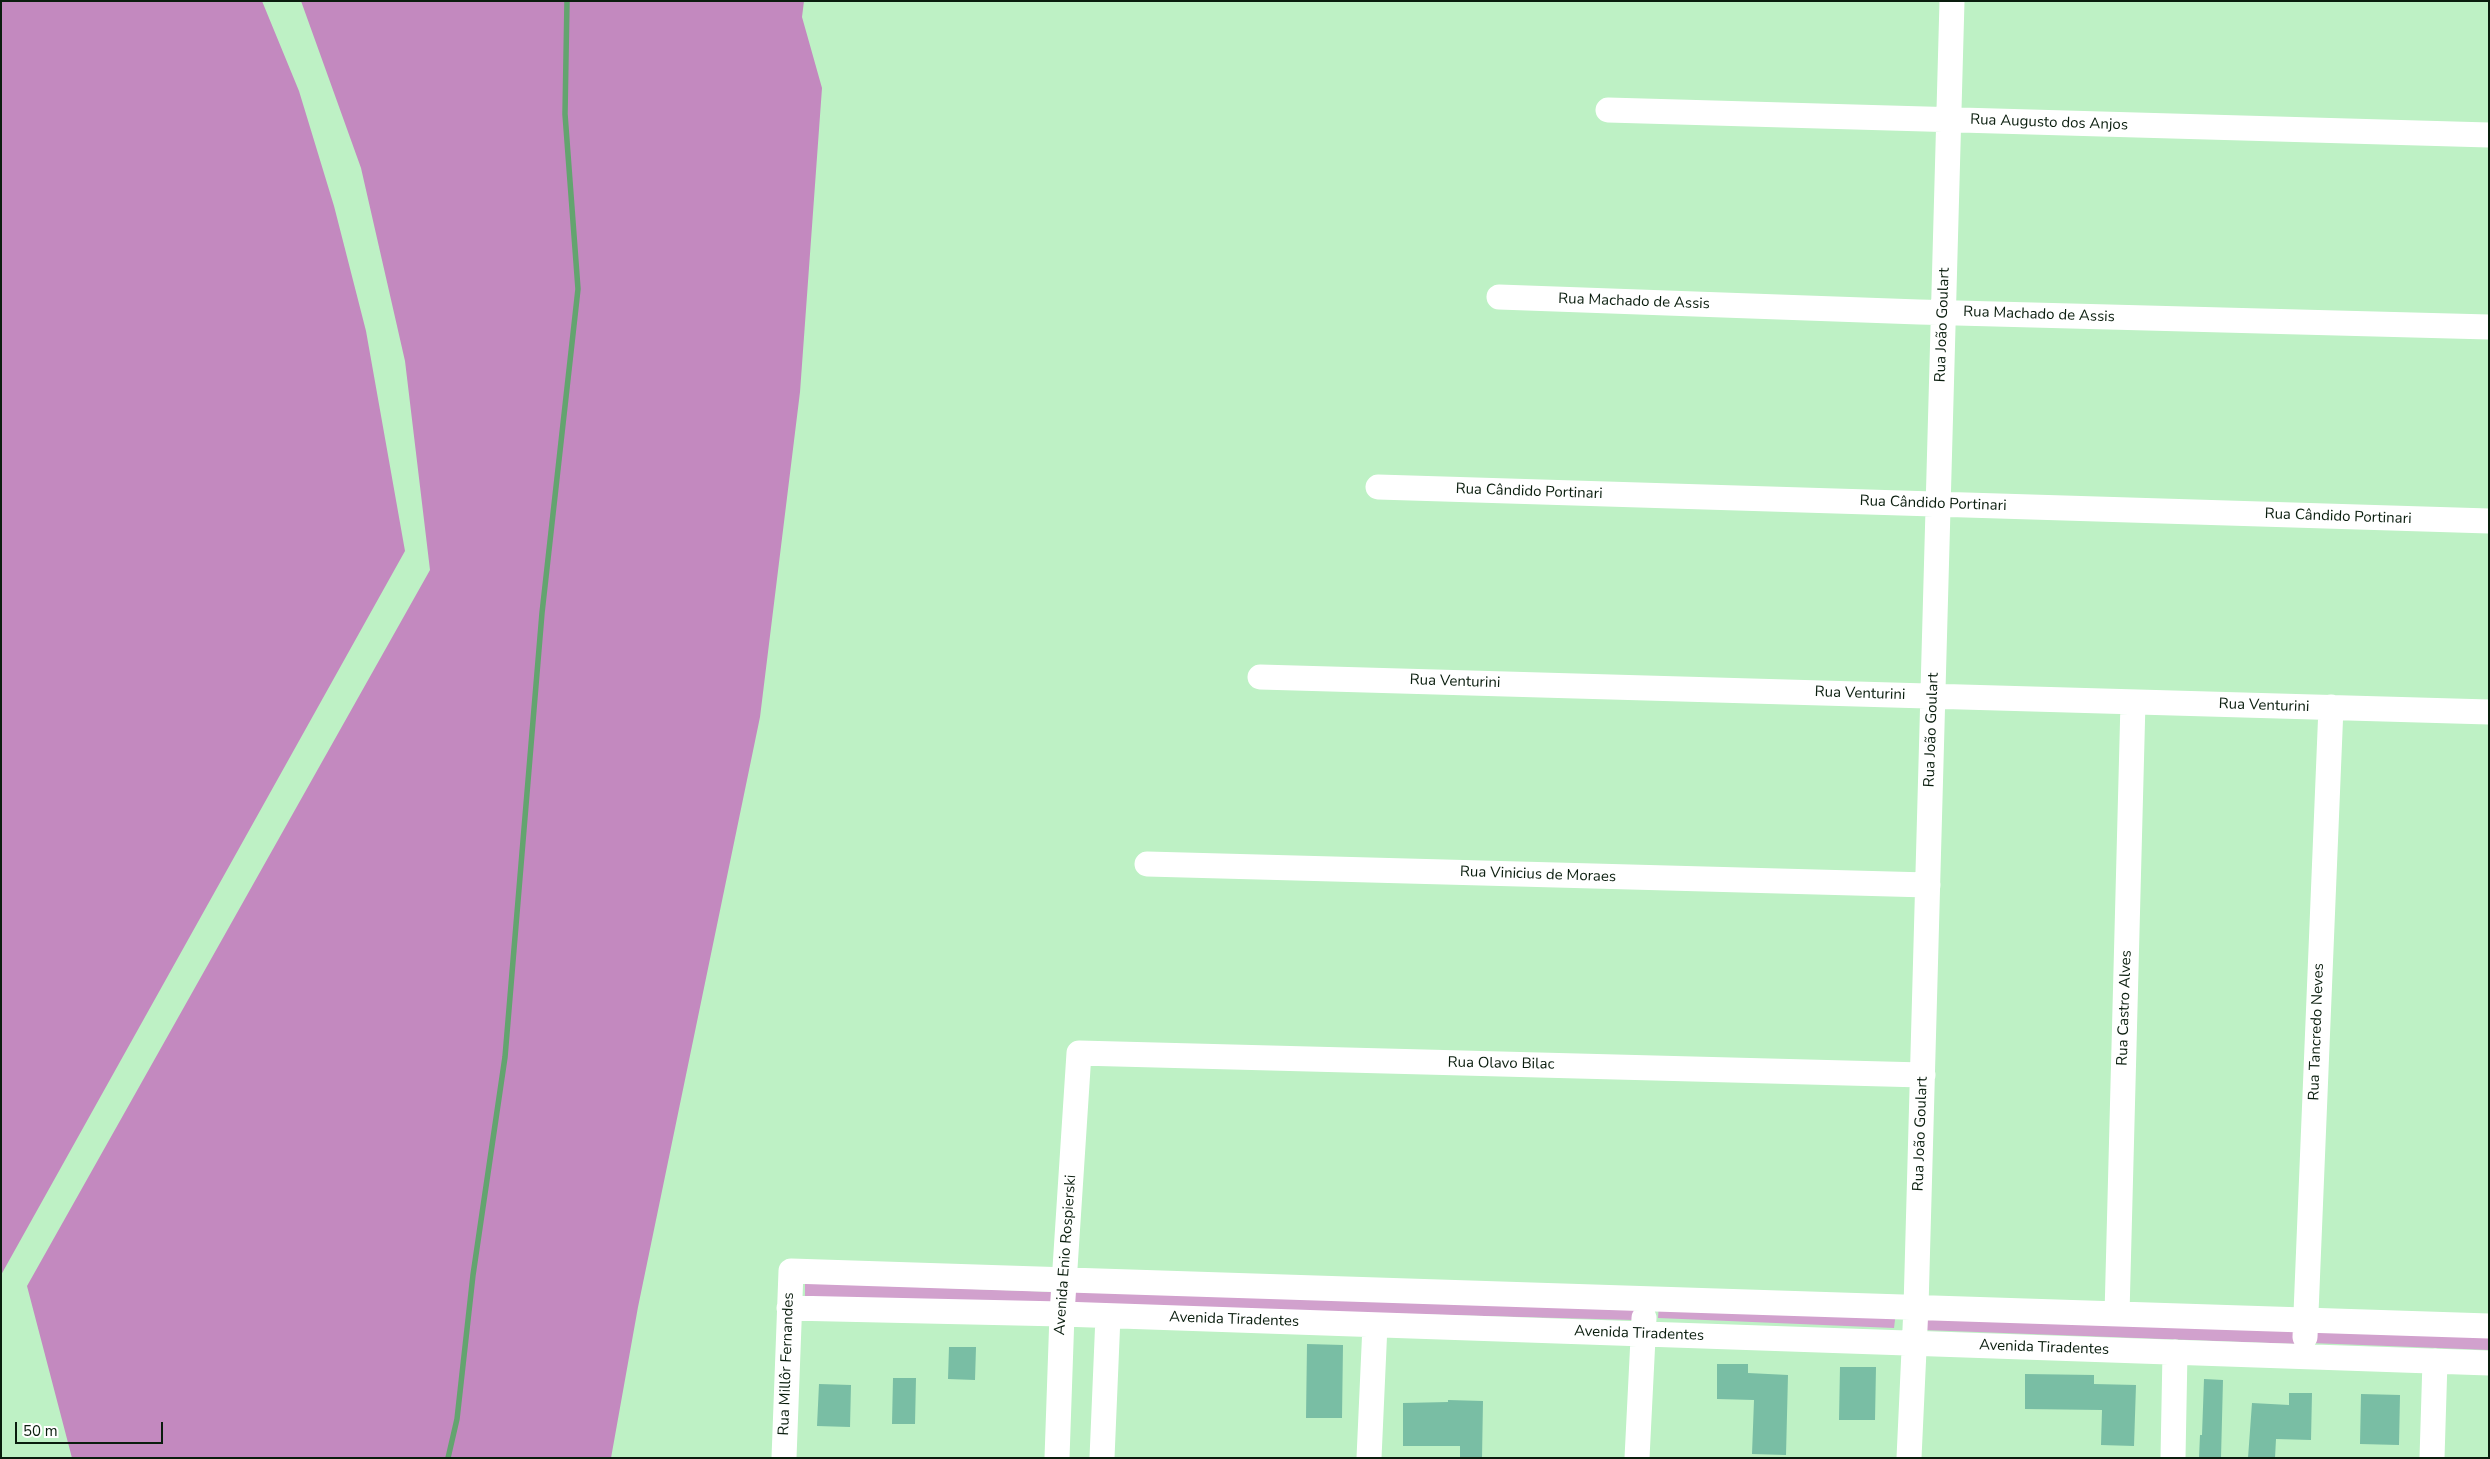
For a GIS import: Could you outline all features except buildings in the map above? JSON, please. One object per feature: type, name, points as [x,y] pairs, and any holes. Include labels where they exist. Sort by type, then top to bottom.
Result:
[{"type":"street","name":"Rua João Goulart","points":[[1909,1458],[1923,1075],[1952,1]]},
{"type":"street","name":"Rua Augusto dos Anjos","points":[[1608,110],[2489,135]]},
{"type":"street","name":"Rua Machado de Assis","points":[[1499,297],[1943,313],[2489,327]]},
{"type":"street","name":"Rua Cândido Portinari","points":[[1378,488],[2489,521]]},
{"type":"street","name":"Rua Venturini","points":[[1260,677],[2489,712]]},
{"type":"street","name":"Rua Castro Alves","points":[[2117,1314],[2133,702]]},
{"type":"street","name":"Rua Tancredo Neves","points":[[2304,1357],[2331,708]]},
{"type":"street","name":"Rua Vinicius de Moraes","points":[[1148,864],[1928,885]]},
{"type":"street","name":"Rua Olavo Bilac","points":[[1079,1053],[1923,1075]]},
{"type":"street","name":"Avenida Enio Rospierski","points":[[1057,1458],[1062,1314],[1079,1053]]},
{"type":"street","name":"Rua Millôr Fernandes","points":[[784,1458],[791,1271],[1065,1280]]},
{"type":"street","points":[[1065,1280],[2489,1326]]},
{"type":"street","points":[[1637,1458],[1645,1299]]},
{"type":"street","name":"Avenida Tiradentes","points":[[789,1308],[1062,1314],[2489,1363]]},
{"type":"street","points":[[1102,1458],[1108,1316]]},
{"type":"street","points":[[1369,1458],[1374,1325]]},
{"type":"street","points":[[2173,1458],[2175,1352]]},
{"type":"street","points":[[2432,1458],[2435,1361]]},
{"type":"shaded area","points":[[1,1],[262,1],[299,91],[334,206],[366,331],[405,551],[1,1275]]},
{"type":"shaded area","points":[[301,1],[804,1],[802,17],[822,88],[800,392],[760,717],[638,1307],[611,1458],[72,1458],[27,1286],[430,570],[405,361],[361,168]]},
{"type":"shaded area","points":[[805,1283],[1056,1292],[1055,1305],[805,1299]]},
{"type":"shaded area","points":[[1073,1288],[1634,1303],[1634,1320],[1072,1305]]},
{"type":"shaded area","points":[[1659,1304],[1896,1312],[1894,1328],[1658,1318]]},
{"type":"shaded area","points":[[1925,1313],[2298,1326],[2297,1344],[1924,1330]]},
{"type":"shaded area","points":[[2313,1324],[2489,1330],[2489,1350],[2312,1343]]},
{"type":"waterway","points":[[448,1458],[457,1419],[473,1275],[505,1057],[542,613],[578,289],[565,114],[567,1]]}]
